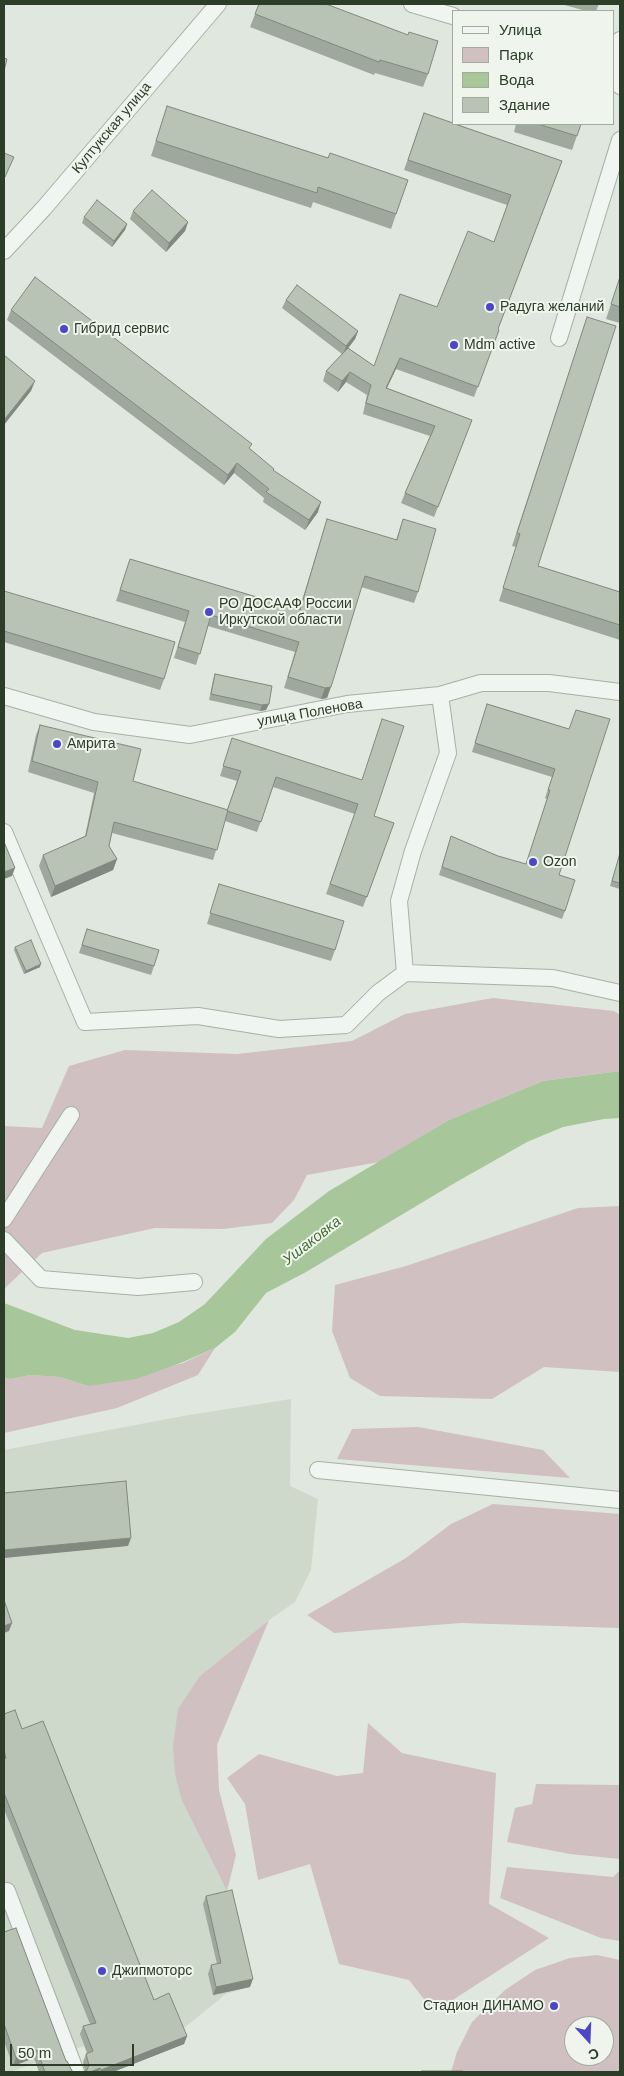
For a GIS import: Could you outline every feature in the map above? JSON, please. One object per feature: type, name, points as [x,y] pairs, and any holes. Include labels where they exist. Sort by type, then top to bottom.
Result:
[{"type":"street","name":"Култукская улица","points":[[4,250],[49,201],[218,4]]},
{"type":"street","points":[[412,4],[452,16]]},
{"type":"street","points":[[614,60],[620,40]]},
{"type":"street","points":[[614,66],[620,86]]},
{"type":"street","points":[[559,338],[620,140]]},
{"type":"street","name":"улица Поленова","points":[[4,696],[94,722],[190,735],[347,704],[440,695],[481,683],[549,684],[620,692]]},
{"type":"street","points":[[406,973],[399,900],[413,850],[448,753],[440,695]]},
{"type":"street","points":[[4,832],[86,1022],[198,1016],[279,1029],[346,1025],[378,992],[406,973],[553,978],[620,993]]},
{"type":"street","points":[[4,1219],[71,1115]]},
{"type":"street","points":[[4,1240],[41,1279],[138,1287],[194,1282]]},
{"type":"street","points":[[318,1470],[620,1500]]},
{"type":"street","points":[[7,1891],[76,2072]]},
{"type":"shaded area","points":[[291,1399],[290,1486],[318,1499],[311,1570],[295,1602],[269,1620],[200,1676],[182,1801],[227,1891],[250,1987],[226,1994],[179,2032],[183,2044],[113,2072],[95,2072],[84,2046],[10,2072],[4,2072],[4,1450],[183,1416]]},
{"type":"green space","points":[[493,998],[614,1011],[620,1015],[620,1071],[543,1081],[449,1120],[379,1162],[307,1175],[294,1200],[272,1223],[223,1229],[155,1228],[42,1253],[4,1289],[4,1126],[42,1128],[69,1066],[125,1050],[237,1054],[352,1041],[405,1014]]},
{"type":"green space","points":[[620,1206],[620,1372],[544,1367],[492,1399],[380,1396],[350,1378],[332,1331],[335,1285],[406,1266],[578,1208]]},
{"type":"green space","points":[[215,1348],[198,1375],[117,1408],[4,1433],[4,1378],[11,1379],[30,1375],[60,1377],[88,1386],[183,1363]]},
{"type":"green space","points":[[418,1427],[543,1450],[570,1478],[337,1459],[352,1429]]},
{"type":"green space","points":[[493,1504],[620,1514],[620,1628],[461,1623],[334,1633],[307,1615],[406,1558],[451,1524]]},
{"type":"green space","points":[[269,1620],[217,1745],[219,1790],[236,1855],[227,1891],[182,1801],[175,1774],[173,1746],[178,1709],[200,1676]]},
{"type":"green space","points":[[368,1723],[402,1753],[496,1773],[489,1904],[549,1938],[434,2012],[409,1980],[339,1964],[310,1864],[258,1880],[245,1804],[227,1778],[259,1754],[337,1776],[363,1773]]},
{"type":"green space","points":[[536,1784],[620,1785],[620,1859],[570,1854],[507,1842],[515,1808],[532,1804]]},
{"type":"green space","points":[[507,1867],[613,1877],[620,1870],[620,1941],[601,1938],[500,1898]]},
{"type":"green space","name":"Стадион ДИНАМО","points":[[597,1955],[620,1960],[620,2072],[451,2072],[457,2052],[472,2022],[505,1990],[535,1970],[570,1958]]},
{"type":"water","name":"Ушаковка","points":[[620,1071],[620,1118],[604,1119],[563,1127],[527,1142],[453,1184],[306,1272],[266,1293],[235,1332],[215,1348],[136,1379],[88,1386],[60,1377],[30,1375],[11,1379],[4,1378],[4,1303],[75,1330],[128,1338],[153,1333],[179,1322],[205,1304],[266,1239],[329,1191],[449,1120],[543,1081]]},
{"type":"building","points":[[259,4],[326,4],[408,35],[409,32],[438,41],[428,74],[380,60],[379,62],[255,14]]},
{"type":"building","points":[[4,58],[7,59],[4,71]]},
{"type":"building","points":[[167,106],[328,158],[330,153],[408,180],[396,214],[318,187],[317,193],[156,141]]},
{"type":"building","points":[[424,113],[452,123],[452,125],[458,125],[562,161],[478,387],[400,358],[386,388],[472,420],[438,507],[405,493],[435,426],[366,403],[371,385],[350,372],[342,381],[326,371],[348,348],[374,366],[400,294],[437,307],[468,231],[494,242],[511,195],[408,160]]},
{"type":"building","points":[[541,125],[581,125],[577,136]]},
{"type":"building","points":[[4,153],[14,157],[5,177],[4,176]]},
{"type":"building","points":[[152,190],[188,222],[169,243],[133,211]]},
{"type":"building","points":[[97,200],[127,224],[114,241],[84,217]]},
{"type":"building","points":[[35,277],[252,444],[249,448],[273,470],[321,502],[309,520],[266,492],[269,489],[237,463],[228,475],[11,310]]},
{"type":"building","points":[[620,277],[620,307],[611,304]]},
{"type":"building","points":[[297,285],[358,331],[346,346],[286,300]]},
{"type":"building","points":[[587,317],[616,326],[538,566],[620,592],[620,625],[503,588],[520,534],[517,533]]},
{"type":"building","points":[[4,355],[35,381],[4,420]]},
{"type":"building","name":"РО ДОСААФ России Иркутской области","points":[[327,519],[397,540],[403,519],[436,529],[418,592],[365,576],[331,687],[325,688],[288,677],[299,642],[211,615],[200,654],[178,647],[189,611],[120,590],[130,559],[300,610]]},
{"type":"building","points":[[4,591],[175,642],[164,679],[4,631]]},
{"type":"building","points":[[215,674],[272,686],[269,704],[262,705],[211,694]]},
{"type":"building","points":[[487,704],[569,729],[576,710],[610,719],[559,875],[575,880],[565,911],[442,867],[451,836],[498,856],[526,864],[550,790],[548,790],[555,769],[475,743]]},
{"type":"building","points":[[382,719],[404,726],[374,816],[394,823],[367,897],[330,884],[358,804],[276,777],[261,822],[227,811],[241,771],[223,766],[232,738],[362,780]]},
{"type":"building","points":[[40,725],[141,749],[133,781],[228,810],[217,850],[114,822],[109,846],[117,859],[55,886],[43,855],[86,836],[98,782],[32,761]]},
{"type":"building","points":[[4,842],[15,868],[4,872]]},
{"type":"building","points":[[620,853],[620,883],[612,881]]},
{"type":"building","points":[[219,884],[344,921],[335,950],[210,913]]},
{"type":"building","points":[[87,929],[159,950],[154,966],[82,945]]},
{"type":"building","points":[[31,940],[41,964],[26,971],[15,947]]},
{"type":"building","points":[[126,1481],[131,1538],[4,1550],[4,1493]]},
{"type":"building","points":[[4,1600],[12,1623],[4,1626]]},
{"type":"building","points":[[15,1710],[22,1729],[43,1721],[154,2000],[169,1993],[187,2036],[101,2070],[100,2068],[90,2072],[83,2072],[87,2070],[89,2065],[86,2054],[93,2051],[83,2026],[96,2023],[4,1793],[4,1759],[6,1758],[4,1751],[4,1714]]},
{"type":"building","points":[[232,1890],[253,1979],[216,1987],[211,1965],[221,1963],[206,1896]]},
{"type":"building","points":[[16,1928],[66,2061],[72,2071],[75,2072],[45,2072],[37,2050],[16,2058],[4,2024],[4,1932]]},
{"type":"building","points":[[463,2071],[463,2072],[422,2072]]},
{"type":"place","name":"Радуга желаний","points":[[490,307]]},
{"type":"place","name":"Гибрид сервис","points":[[64,329]]},
{"type":"place","name":"Mdm active","points":[[454,345]]},
{"type":"place","name":"РО ДОСААФ России Иркутской области","points":[[209,612]]},
{"type":"place","name":"Амрита","points":[[57,744]]},
{"type":"place","name":"Ozon","points":[[533,862]]},
{"type":"place","name":"Джипмоторс","points":[[102,1971]]},
{"type":"place","name":"Стадион ДИНАМО","points":[[554,2006]]}]
